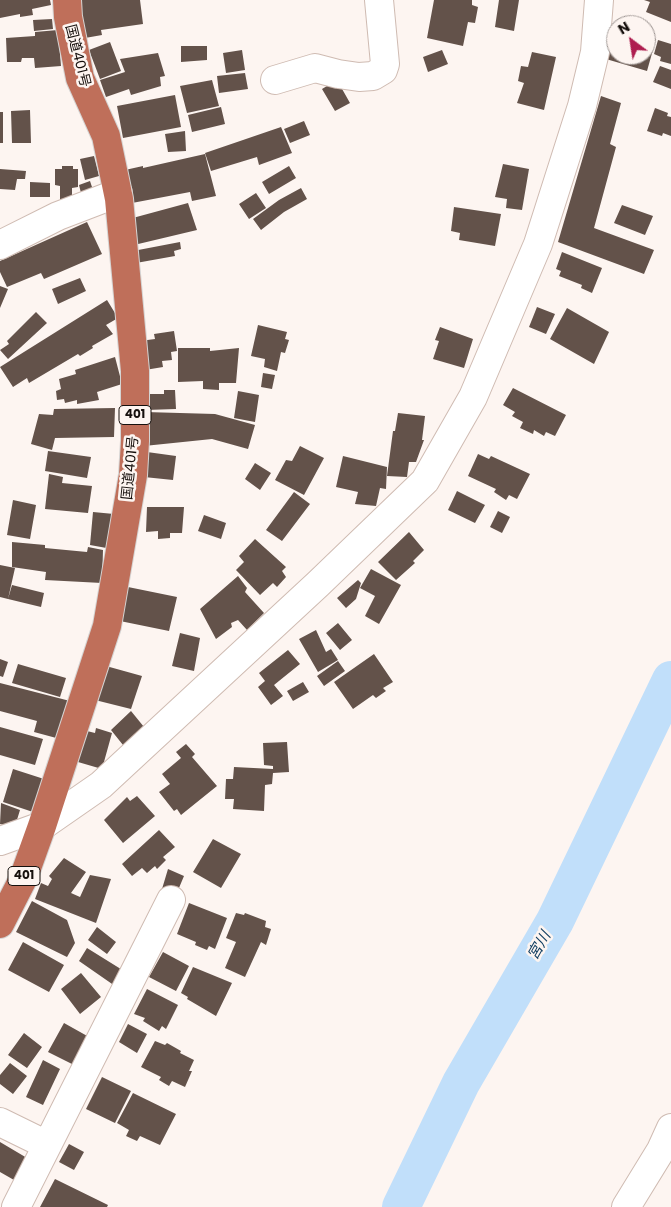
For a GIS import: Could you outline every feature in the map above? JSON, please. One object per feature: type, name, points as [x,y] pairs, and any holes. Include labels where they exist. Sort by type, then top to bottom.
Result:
[{"type":"highway","name":"国道401号","points":[[0,924],[23,879],[107,626],[133,475],[136,441],[135,371],[118,193],[106,136],[80,78],[68,16],[67,0]]},
{"type":"street","points":[[275,80],[314,68],[359,77],[374,76],[383,70],[386,64],[378,0]]},
{"type":"street","points":[[0,841],[42,826],[101,785],[318,584],[425,481],[473,397],[538,244],[582,106],[594,52],[600,0]]},
{"type":"street","points":[[0,245],[58,216],[118,193]]},
{"type":"street","points":[[16,1207],[172,900]]},
{"type":"street","points":[[0,1122],[48,1145]]},
{"type":"street","points":[[626,1207],[661,1150],[671,1128]]},
{"type":"building","points":[[0,0],[50,0],[51,5],[32,9],[33,15],[20,17],[20,14],[0,18]]},
{"type":"building","points":[[79,0],[140,0],[143,24],[101,30],[102,35],[85,38]]},
{"type":"building","points":[[434,0],[472,0],[472,5],[478,7],[475,23],[468,22],[463,46],[427,38]]},
{"type":"building","points":[[499,0],[519,0],[514,31],[495,27]]},
{"type":"building","points":[[644,0],[671,0],[671,22],[646,12],[650,2]]},
{"type":"building","points":[[52,19],[53,29],[34,31],[33,20]]},
{"type":"building","points":[[58,30],[61,66],[35,68],[34,58],[22,58],[21,62],[7,62],[6,38],[35,36],[35,32]]},
{"type":"building","points":[[658,40],[671,44],[671,64],[660,61],[661,57],[656,55]]},
{"type":"building","points":[[110,42],[121,71],[100,79],[89,50]]},
{"type":"building","points":[[181,46],[207,46],[207,60],[181,62]]},
{"type":"building","points":[[242,50],[245,70],[226,73],[223,53]]},
{"type":"building","points":[[442,50],[448,64],[428,72],[423,57]]},
{"type":"building","points":[[532,52],[556,57],[544,110],[517,103],[524,83],[518,81],[521,66],[528,67]]},
{"type":"building","points":[[158,53],[165,76],[160,77],[161,86],[131,95],[129,89],[106,97],[100,80],[125,72],[120,59]]},
{"type":"building","points":[[626,65],[649,65],[647,71]]},
{"type":"building","points":[[660,66],[671,70],[671,89],[653,82]]},
{"type":"building","points":[[245,73],[248,89],[219,93],[217,76]]},
{"type":"building","points":[[212,80],[219,106],[187,113],[180,86]]},
{"type":"building","points":[[337,80],[350,103],[335,111],[322,89]]},
{"type":"building","points":[[175,95],[181,127],[123,138],[117,106]]},
{"type":"building","points":[[601,96],[621,103],[610,144],[616,147],[594,228],[654,250],[644,274],[558,242]]},
{"type":"building","points":[[221,107],[225,124],[192,132],[188,115]]},
{"type":"building","points":[[655,108],[668,113],[667,116],[671,117],[671,136],[663,133],[662,136],[647,131]]},
{"type":"building","points":[[30,110],[31,143],[12,143],[11,111]]},
{"type":"building","points":[[0,112],[3,112],[3,143],[0,143]]},
{"type":"building","points":[[304,121],[310,135],[290,143],[284,129]]},
{"type":"building","points":[[281,127],[292,153],[259,165],[257,157],[211,171],[205,153]]},
{"type":"building","points":[[185,131],[186,151],[168,152],[165,134]]},
{"type":"building","points":[[205,154],[216,196],[192,201],[190,192],[132,203],[125,170],[143,166],[143,168]]},
{"type":"building","points":[[94,156],[99,176],[85,180],[80,159]]},
{"type":"building","points":[[503,164],[529,169],[522,210],[506,208],[507,199],[495,197]]},
{"type":"building","points":[[62,166],[73,166],[73,169],[78,169],[78,187],[72,188],[72,202],[60,202],[60,186],[55,185],[55,169],[62,169]]},
{"type":"building","points":[[289,166],[296,178],[269,194],[262,182]]},
{"type":"building","points":[[0,169],[26,171],[25,179],[17,179],[15,190],[0,189]]},
{"type":"building","points":[[90,181],[93,190],[81,193],[79,185]]},
{"type":"building","points":[[30,182],[50,183],[50,197],[30,197]]},
{"type":"building","points":[[301,188],[307,199],[284,212],[261,230],[253,219],[279,200]]},
{"type":"building","points":[[256,193],[266,208],[249,219],[239,204]]},
{"type":"building","points":[[188,203],[197,230],[134,245],[129,219]]},
{"type":"building","points":[[622,205],[653,216],[645,235],[614,223]]},
{"type":"building","points":[[454,207],[501,214],[495,246],[459,240],[460,233],[451,231]]},
{"type":"building","points":[[87,222],[102,254],[44,279],[41,273],[7,287],[0,272],[0,261]]},
{"type":"building","points":[[180,242],[181,249],[174,251],[175,256],[136,263],[133,251]]},
{"type":"building","points":[[562,252],[602,268],[592,293],[581,288],[582,285],[559,276],[561,271],[556,269]]},
{"type":"building","points":[[80,278],[86,291],[58,304],[52,289]]},
{"type":"building","points":[[0,286],[8,289],[0,308]]},
{"type":"building","points":[[107,300],[118,318],[106,325],[113,334],[92,346],[93,348],[80,356],[78,354],[29,383],[27,378],[13,387],[0,367]]},
{"type":"building","points":[[537,307],[555,314],[546,334],[529,327]]},
{"type":"building","points":[[567,308],[609,332],[594,364],[550,339]]},
{"type":"building","points":[[36,312],[47,323],[8,359],[0,350],[9,344],[7,341]]},
{"type":"building","points":[[258,325],[287,332],[285,339],[289,340],[285,353],[281,352],[277,371],[264,367],[265,359],[251,356]]},
{"type":"building","points":[[440,327],[473,339],[464,368],[433,359],[439,341],[435,340]]},
{"type":"building","points":[[174,331],[177,351],[171,352],[172,360],[162,361],[163,367],[145,370],[140,341],[155,339],[154,334]]},
{"type":"building","points":[[178,348],[210,348],[210,351],[239,348],[236,383],[219,383],[219,390],[203,389],[203,381],[178,382]]},
{"type":"building","points":[[115,357],[122,384],[97,392],[99,400],[77,404],[77,400],[65,403],[64,399],[57,400],[56,391],[61,389],[59,379],[76,374],[75,370]]},
{"type":"building","points":[[263,373],[275,375],[272,389],[261,387]]},
{"type":"building","points":[[513,388],[566,415],[555,436],[546,432],[544,436],[534,430],[533,434],[520,428],[523,422],[512,416],[515,412],[503,405]]},
{"type":"building","points":[[164,390],[175,390],[176,409],[146,410],[146,394],[164,394]]},
{"type":"building","points":[[238,391],[259,395],[255,422],[234,418]]},
{"type":"building","points":[[115,408],[114,437],[55,438],[52,450],[31,444],[39,414],[53,415],[54,409]]},
{"type":"building","points":[[145,412],[215,414],[255,425],[248,449],[212,439],[144,446]]},
{"type":"building","points":[[398,413],[425,416],[422,440],[424,440],[416,462],[409,462],[407,477],[387,476],[393,431],[395,431]]},
{"type":"building","points":[[300,446],[324,458],[304,495],[275,480],[286,460],[292,461]]},
{"type":"building","points":[[48,451],[91,457],[87,478],[45,471]]},
{"type":"building","points":[[147,452],[176,456],[173,480],[144,477]]},
{"type":"building","points":[[478,454],[489,459],[491,456],[530,474],[517,499],[509,495],[506,500],[494,492],[496,489],[468,476]]},
{"type":"building","points":[[343,456],[387,467],[386,489],[380,488],[376,506],[355,504],[358,492],[336,487]]},
{"type":"building","points":[[255,463],[271,473],[260,490],[245,479]]},
{"type":"building","points":[[49,474],[63,477],[62,483],[92,486],[88,513],[45,509]]},
{"type":"building","points":[[457,491],[485,505],[475,523],[448,510]]},
{"type":"building","points":[[294,492],[310,504],[282,541],[266,530]]},
{"type":"building","points":[[13,500],[36,505],[30,539],[7,535]]},
{"type":"building","points":[[147,507],[184,507],[182,533],[170,533],[170,538],[158,539],[158,531],[146,532]]},
{"type":"building","points":[[498,511],[510,517],[502,533],[490,527]]},
{"type":"building","points":[[93,512],[114,514],[112,549],[90,545]]},
{"type":"building","points":[[204,515],[226,523],[221,539],[198,531]]},
{"type":"building","points":[[409,532],[424,550],[413,561],[415,563],[396,580],[378,562]]},
{"type":"building","points":[[255,539],[286,567],[282,571],[286,577],[277,587],[273,583],[260,595],[236,570],[244,562],[239,556]]},
{"type":"building","points":[[12,542],[45,545],[45,548],[87,552],[88,547],[103,550],[102,583],[45,580],[46,572],[12,567]]},
{"type":"building","points":[[0,565],[15,568],[8,599],[0,597]]},
{"type":"building","points":[[371,569],[401,585],[379,624],[365,616],[375,596],[360,588]]},
{"type":"building","points":[[238,576],[247,588],[245,592],[264,613],[247,630],[238,620],[231,623],[232,627],[216,639],[200,609]]},
{"type":"building","points":[[358,580],[361,583],[356,599],[346,608],[337,598]]},
{"type":"building","points":[[12,585],[44,593],[41,607],[8,599]]},
{"type":"building","points":[[128,587],[177,597],[169,631],[120,621]]},
{"type":"building","points":[[338,623],[352,640],[340,650],[326,633]]},
{"type":"building","points":[[316,630],[326,652],[331,649],[338,660],[318,672],[299,639]]},
{"type":"building","points":[[180,633],[200,638],[194,671],[172,666]]},
{"type":"building","points":[[288,650],[300,664],[274,685],[283,696],[271,705],[258,687],[265,681],[259,673]]},
{"type":"building","points":[[374,654],[393,682],[383,688],[386,691],[376,698],[373,695],[353,709],[334,682]]},
{"type":"building","points":[[0,659],[8,662],[3,677],[0,676]]},
{"type":"building","points":[[338,661],[345,671],[324,686],[317,676]]},
{"type":"building","points":[[18,664],[66,678],[60,697],[12,683]]},
{"type":"building","points":[[106,666],[142,676],[131,709],[95,700]]},
{"type":"building","points":[[303,682],[309,692],[293,701],[287,691]]},
{"type":"building","points":[[0,683],[70,701],[60,739],[34,732],[37,721],[0,711]]},
{"type":"building","points":[[131,711],[144,727],[123,745],[111,730]]},
{"type":"building","points":[[0,727],[43,739],[35,765],[0,755]]},
{"type":"building","points":[[96,728],[112,733],[102,769],[78,762],[87,731],[95,733]]},
{"type":"building","points":[[287,742],[289,772],[273,773],[272,784],[265,785],[264,811],[233,809],[234,799],[225,799],[226,779],[233,779],[234,767],[273,769],[273,766],[264,765],[263,743]]},
{"type":"building","points":[[186,744],[195,754],[192,757],[217,786],[181,815],[177,809],[174,811],[159,792],[170,784],[162,774],[181,758],[176,752]]},
{"type":"building","points":[[13,769],[44,779],[33,812],[3,802]]},
{"type":"building","points":[[137,796],[155,816],[123,843],[104,820],[127,797],[130,801]]},
{"type":"building","points":[[1,803],[20,810],[16,823],[11,821],[9,826],[0,824]]},
{"type":"building","points":[[159,830],[175,847],[163,857],[166,860],[157,869],[155,866],[147,873],[142,868],[132,876],[122,864]]},
{"type":"building","points":[[213,839],[241,854],[221,888],[193,872]]},
{"type":"building","points":[[64,858],[86,872],[71,893],[80,897],[90,875],[111,879],[96,923],[35,899],[41,883],[48,886],[52,879],[49,876]]},
{"type":"building","points":[[168,869],[184,876],[176,895],[162,889]]},
{"type":"building","points":[[32,901],[67,920],[75,943],[67,957],[16,932]]},
{"type":"building","points":[[189,903],[227,918],[215,949],[209,946],[207,950],[195,945],[196,942],[177,934]]},
{"type":"building","points":[[236,913],[244,915],[245,913],[266,921],[265,927],[271,929],[266,945],[261,942],[245,977],[225,968],[236,942],[226,938]]},
{"type":"building","points":[[97,927],[116,942],[107,954],[88,940]]},
{"type":"building","points":[[23,942],[64,965],[49,992],[8,970]]},
{"type":"building","points":[[87,948],[124,971],[115,986],[79,961]]},
{"type":"building","points":[[163,952],[189,966],[176,991],[149,977]]},
{"type":"building","points":[[193,967],[232,983],[216,1016],[187,999],[188,997],[181,993]]},
{"type":"building","points":[[81,973],[101,997],[80,1014],[61,989]]},
{"type":"building","points":[[147,989],[178,1005],[166,1029],[162,1026],[159,1031],[143,1021],[145,1018],[134,1014]]},
{"type":"building","points":[[64,1023],[89,1037],[74,1065],[48,1052]]},
{"type":"building","points":[[128,1024],[147,1034],[137,1053],[119,1042]]},
{"type":"building","points":[[24,1033],[42,1047],[27,1068],[8,1055]]},
{"type":"building","points":[[155,1041],[165,1045],[167,1043],[181,1051],[180,1053],[194,1060],[189,1071],[192,1071],[185,1087],[172,1081],[169,1086],[159,1080],[161,1077],[141,1067]]},
{"type":"building","points":[[43,1060],[60,1069],[43,1105],[26,1097]]},
{"type":"building","points":[[10,1063],[27,1076],[13,1094],[0,1084],[0,1075]]},
{"type":"building","points":[[102,1077],[131,1091],[115,1123],[86,1109]]},
{"type":"building","points":[[133,1093],[176,1114],[160,1145],[140,1136],[137,1141],[126,1136],[129,1130],[117,1123]]},
{"type":"building","points":[[0,1142],[27,1158],[14,1180],[0,1172]]},
{"type":"building","points":[[69,1144],[84,1152],[74,1170],[59,1162]]},
{"type":"building","points":[[55,1179],[108,1205],[107,1207],[40,1207]]},
{"type":"waterway","name":"宮川","points":[[401,1207],[461,1083],[555,921],[671,680]]}]
